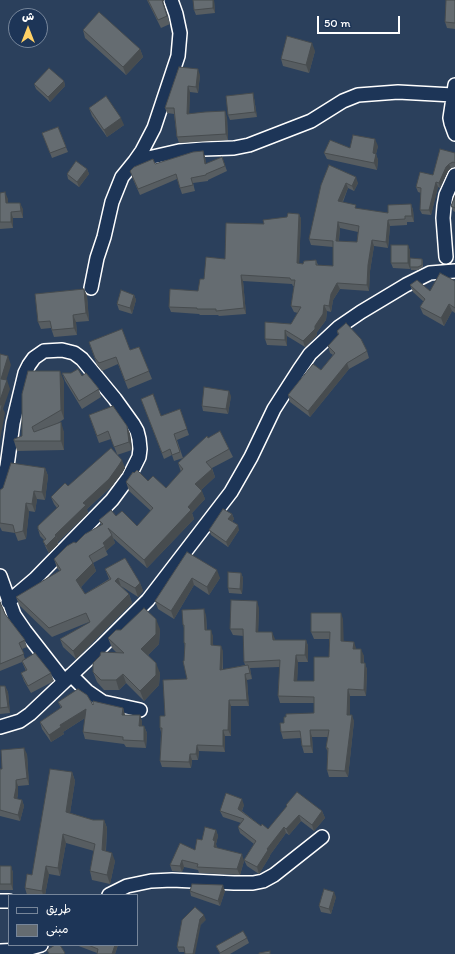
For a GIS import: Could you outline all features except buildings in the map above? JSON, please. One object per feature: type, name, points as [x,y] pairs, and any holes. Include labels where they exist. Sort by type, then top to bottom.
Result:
[{"type":"street","points":[[91,288],[97,258],[112,202],[122,177],[142,151],[154,128],[178,56],[180,32],[171,0]]},
{"type":"street","points":[[136,160],[179,152],[203,149],[234,148],[249,145],[311,120],[343,101],[358,95],[454,90],[450,118],[455,134]]},
{"type":"street","points":[[446,257],[443,218],[444,206],[446,195],[455,175]]},
{"type":"street","points":[[0,727],[20,721],[30,714],[107,642],[148,600],[231,492],[248,462],[274,409],[310,354],[339,327],[360,312],[430,273],[446,257],[455,245]]},
{"type":"street","points":[[430,273],[455,271]]},
{"type":"street","points":[[0,491],[7,466],[16,412],[25,373],[29,365],[34,358],[44,351],[62,350],[74,353],[82,359],[115,399],[133,424],[139,439],[139,457],[129,477],[112,500],[34,579],[8,602]]},
{"type":"street","points":[[0,576],[8,602],[14,615],[25,631],[67,678],[103,702],[119,707],[140,710]]},
{"type":"street","points":[[111,894],[127,886],[151,881],[172,880],[234,883],[263,881],[274,875],[322,837]]},
{"type":"street","points":[[0,951],[23,950],[37,946]]}]
